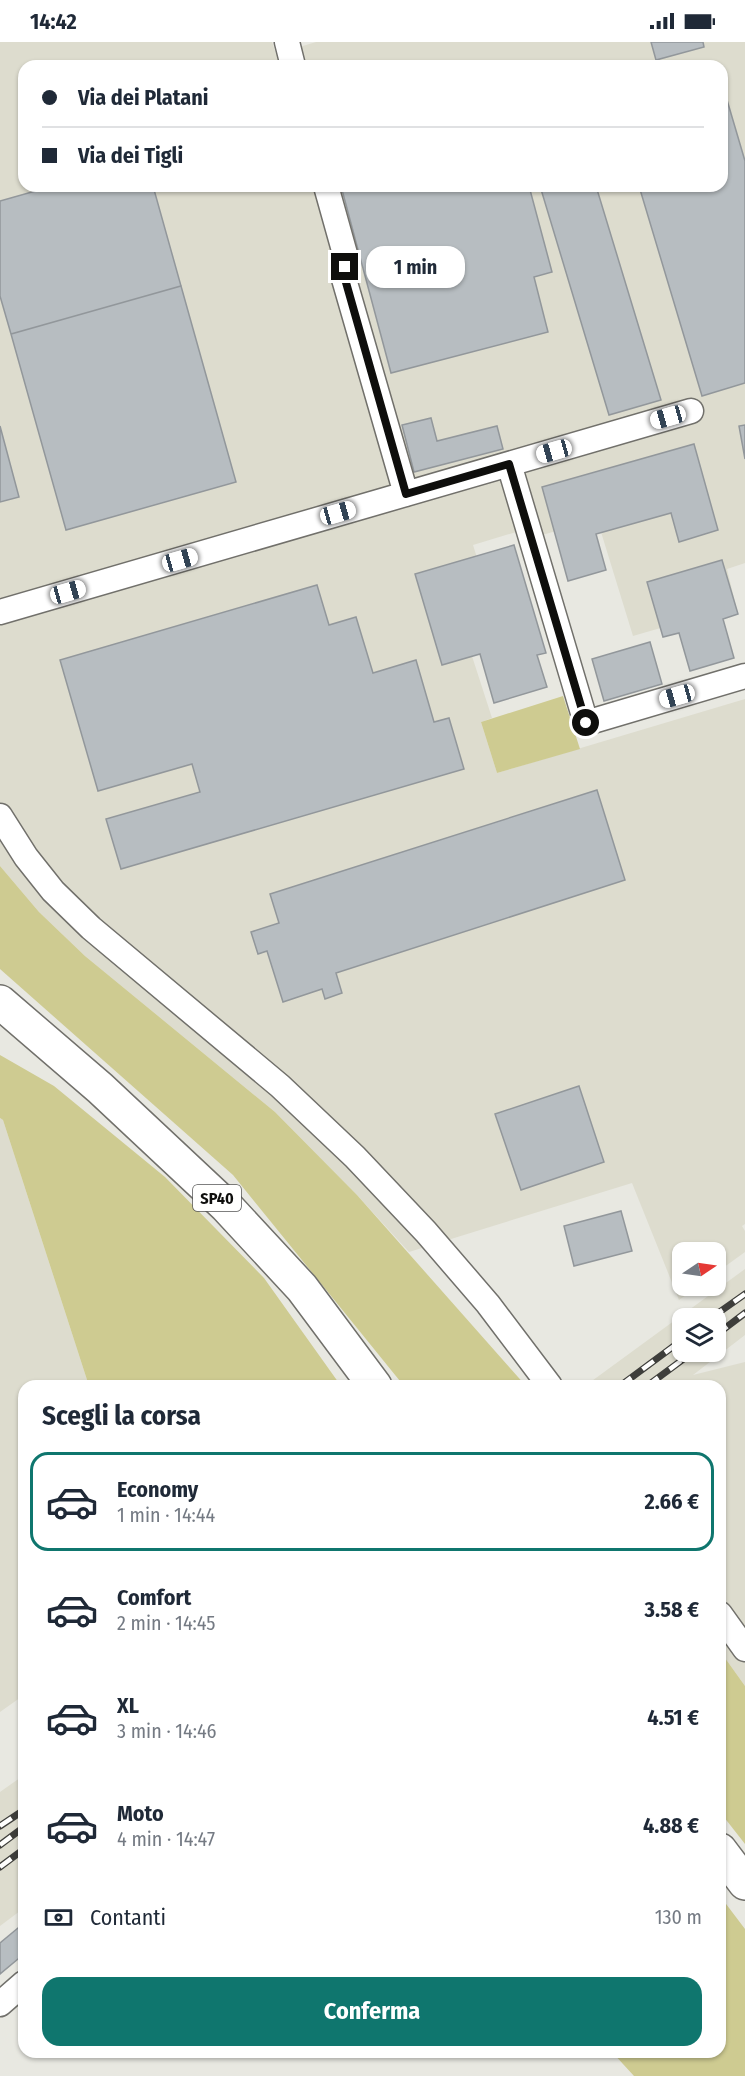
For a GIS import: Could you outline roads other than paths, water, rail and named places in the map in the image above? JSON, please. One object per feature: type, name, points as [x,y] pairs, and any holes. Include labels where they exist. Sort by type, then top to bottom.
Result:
[{"type":"main road","name":"SP40","points":[[0,1002],[36,1032],[226,1206],[302,1288],[371,1380]]},
{"type":"main road","name":"SP40","points":[[0,1012],[36,1032]]},
{"type":"main road","points":[[726,1858],[745,1883]]},
{"type":"street","points":[[287,42],[292,60]]},
{"type":"street","points":[[328,192],[345,254],[345,279],[406,494]]},
{"type":"street","points":[[0,612],[690,411]]},
{"type":"street","points":[[509,464],[586,723],[745,676]]},
{"type":"street","points":[[0,816],[26,857],[53,891],[91,928],[280,1086],[356,1157],[426,1232],[488,1304],[545,1380]]},
{"type":"street","points":[[726,1622],[745,1649]]},
{"type":"street","points":[[0,2004],[18,1988]]},
{"type":"railway","points":[[725,1308],[745,1294]]},
{"type":"railway","points":[[726,1327],[745,1313]]},
{"type":"railway","points":[[628,1380],[672,1347]]},
{"type":"railway","points":[[655,1380],[679,1362]]},
{"type":"railway","points":[[0,1826],[18,1814]]},
{"type":"railway","points":[[0,1845],[18,1832]]},
{"type":"railway","points":[[0,1867],[18,1854]]}]
